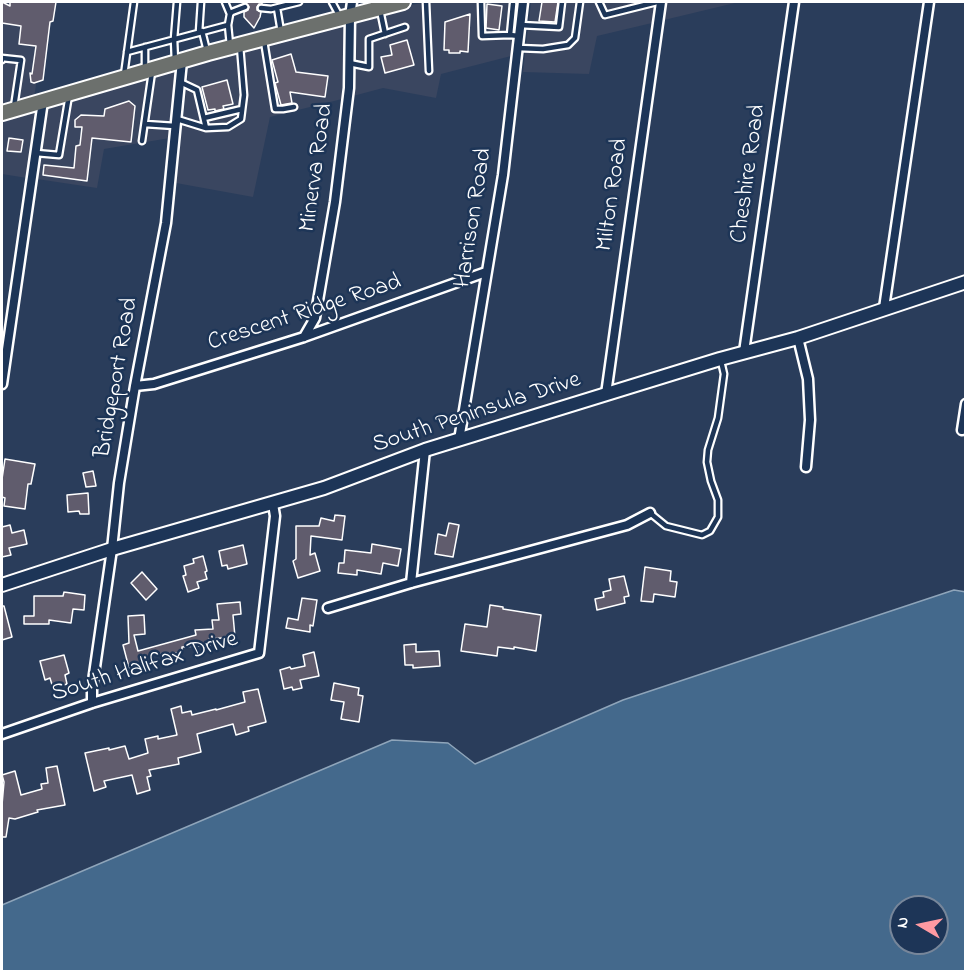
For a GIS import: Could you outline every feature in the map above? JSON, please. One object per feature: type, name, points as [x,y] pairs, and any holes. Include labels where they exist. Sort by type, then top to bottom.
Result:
[{"type":"main road","points":[[8,111],[208,53],[404,2]]},
{"type":"main road","name":"South Peninsula Drive","points":[[2,585],[112,549],[324,488],[425,450],[720,359],[798,338],[966,282]]},
{"type":"street","name":"Minerva Road","points":[[304,337],[315,318],[335,202],[349,87],[345,17],[352,2]]},
{"type":"street","name":"Harrison Road","points":[[459,440],[503,175],[518,48],[515,36],[520,25],[523,2]]},
{"type":"street","name":"Milton Road","points":[[606,394],[659,2]]},
{"type":"street","name":"Cheshire Road","points":[[744,352],[794,2]]},
{"type":"street","points":[[884,308],[929,2]]},
{"type":"street","name":"Bridgeport Road","points":[[92,703],[92,688],[119,483],[166,223],[180,82],[178,62]]},
{"type":"street","points":[[2,384],[43,101]]},
{"type":"street","name":"Crescent Ridge Road","points":[[135,386],[154,384],[304,337],[486,272]]},
{"type":"street","points":[[798,338],[808,379],[810,420],[806,467]]},
{"type":"street","points":[[962,430],[966,404]]},
{"type":"street","points":[[411,583],[425,450]]},
{"type":"street","name":"South Halifax Drive","points":[[2,734],[92,703],[259,653],[275,516],[273,504]]},
{"type":"street","points":[[328,608],[411,583],[627,525],[650,513]]},
{"type":"lane","points":[[124,78],[134,2]]},
{"type":"lane","points":[[177,2],[174,39],[178,62]]},
{"type":"lane","points":[[201,2],[201,31],[208,53]]},
{"type":"lane","points":[[145,124],[176,122],[206,128],[228,128],[241,119],[244,95],[235,46],[228,25],[230,14],[225,2]]},
{"type":"lane","points":[[261,8],[271,9],[299,2]]},
{"type":"lane","points":[[332,2],[345,17]]},
{"type":"lane","points":[[426,2],[429,71]]},
{"type":"lane","points":[[481,2],[482,36],[515,36],[513,4]]},
{"type":"lane","points":[[520,25],[559,27],[562,2]]},
{"type":"lane","points":[[518,48],[543,49],[568,45],[575,38],[580,2]]},
{"type":"lane","points":[[598,2],[605,15],[659,2]]},
{"type":"lane","points":[[230,14],[244,7]]},
{"type":"lane","points":[[277,8],[282,34]]},
{"type":"lane","points":[[379,8],[385,34]]},
{"type":"lane","points":[[128,52],[228,25]]},
{"type":"lane","points":[[349,63],[369,67],[369,39],[405,27]]},
{"type":"lane","points":[[264,39],[275,109],[294,107]]},
{"type":"lane","points":[[142,141],[148,70],[145,47]]},
{"type":"lane","points":[[2,60],[2,58],[21,60],[8,111]]},
{"type":"lane","points":[[180,82],[197,90],[206,128]]},
{"type":"lane","points":[[36,153],[59,154],[70,93]]},
{"type":"lane","points":[[204,118],[242,110]]},
{"type":"lane","points":[[650,513],[666,526],[702,535],[710,531],[718,517],[718,501],[707,462],[708,450],[718,418],[724,374],[720,359]]},
{"type":"shaded area","points":[[2,2],[49,2],[34,98],[2,108]]},
{"type":"shaded area","points":[[425,2],[520,2],[515,55],[441,74],[436,98],[383,88],[353,96],[355,18]]},
{"type":"shaded area","points":[[531,2],[655,2],[652,23],[597,36],[589,74],[523,72]]},
{"type":"shaded area","points":[[666,2],[739,2],[664,20]]},
{"type":"shaded area","points":[[344,21],[342,99],[270,117],[253,197],[176,183],[189,64]]},
{"type":"shaded area","points":[[177,68],[170,138],[104,149],[97,188],[37,179],[48,105]]},
{"type":"shaded area","points":[[36,108],[27,178],[2,174],[2,118]]},
{"type":"shaded area","points":[[954,590],[966,592],[965,971],[2,971],[2,905],[392,740],[448,743],[475,764],[623,700]]},
{"type":"building","points":[[2,2],[10,6],[10,2],[56,2],[53,21],[50,22],[43,80],[31,82],[30,73],[32,74],[36,46],[19,44],[21,26],[2,23]]},
{"type":"building","points":[[245,2],[262,2],[257,7],[257,10],[261,12],[254,28],[244,17],[244,12],[249,7]]},
{"type":"building","points":[[542,2],[558,2],[555,22],[539,21]]},
{"type":"building","points":[[487,4],[502,6],[499,30],[486,28]]},
{"type":"building","points":[[470,14],[468,52],[449,53],[449,50],[444,50],[445,22]]},
{"type":"building","points":[[407,40],[414,65],[385,73],[381,57],[392,55],[390,45]]},
{"type":"building","points":[[291,54],[296,72],[328,76],[325,97],[290,92],[292,103],[281,105],[272,60]]},
{"type":"building","points":[[227,80],[233,104],[223,106],[224,109],[208,110],[202,87]]},
{"type":"building","points":[[129,101],[135,106],[131,142],[92,138],[87,181],[43,175],[44,165],[74,168],[76,146],[80,145],[82,127],[75,127],[75,120],[81,115],[104,116],[105,109]]},
{"type":"building","points":[[9,138],[23,140],[21,152],[7,151]]},
{"type":"building","points":[[5,459],[35,464],[31,484],[28,484],[25,509],[4,506],[2,479]]},
{"type":"building","points":[[93,471],[96,486],[86,487],[83,473]]},
{"type":"building","points":[[88,493],[89,514],[80,514],[79,511],[68,512],[67,495]]},
{"type":"building","points":[[335,515],[345,516],[342,540],[311,536],[310,555],[315,553],[320,571],[298,578],[293,561],[296,559],[296,526],[319,526],[321,518],[334,521]]},
{"type":"building","points":[[449,523],[459,525],[453,557],[435,554],[438,534],[446,536]]},
{"type":"building","points":[[10,525],[12,533],[24,530],[27,544],[9,548],[11,555],[2,557],[2,527]]},
{"type":"building","points":[[372,544],[401,549],[398,566],[383,563],[381,574],[357,570],[357,575],[338,573],[339,563],[344,563],[345,550],[371,553]]},
{"type":"building","points":[[243,545],[247,564],[228,569],[227,565],[222,566],[219,551]]},
{"type":"building","points":[[203,556],[207,579],[197,582],[199,588],[188,592],[183,576],[186,575],[184,566],[194,563],[193,559]]},
{"type":"building","points":[[645,567],[671,571],[670,581],[677,582],[675,597],[654,594],[653,602],[641,601]]},
{"type":"building","points":[[142,572],[157,589],[146,600],[131,583]]},
{"type":"building","points":[[624,576],[629,596],[624,597],[625,603],[597,610],[595,599],[604,597],[603,592],[611,590],[609,579]]},
{"type":"building","points":[[64,592],[85,595],[84,610],[73,609],[71,623],[49,620],[49,624],[24,624],[24,616],[34,616],[34,596],[63,596]]},
{"type":"building","points":[[302,598],[317,600],[310,632],[286,628],[288,618],[298,620]]},
{"type":"building","points":[[240,602],[241,614],[233,615],[235,637],[209,639],[210,645],[182,647],[182,653],[150,654],[152,661],[129,668],[123,645],[129,643],[128,616],[144,615],[145,634],[134,635],[138,651],[196,635],[195,630],[213,629],[212,620],[219,620],[217,604]]},
{"type":"building","points":[[490,605],[541,615],[536,651],[498,647],[497,656],[461,651],[465,624],[487,627]]},
{"type":"building","points":[[2,606],[4,606],[12,637],[2,640]]},
{"type":"building","points":[[416,644],[416,652],[439,651],[440,666],[413,668],[413,665],[405,665],[404,645]]},
{"type":"building","points":[[314,652],[319,676],[300,680],[302,688],[284,689],[280,670],[305,666],[303,655]]},
{"type":"building","points":[[64,655],[69,673],[65,675],[67,684],[53,688],[50,678],[45,680],[40,661]]},
{"type":"building","points":[[334,683],[359,688],[358,695],[363,696],[359,722],[341,719],[344,702],[331,700]]},
{"type":"building","points":[[258,689],[266,722],[248,727],[249,731],[236,735],[233,724],[197,734],[201,752],[178,758],[179,764],[149,770],[151,776],[147,777],[150,790],[137,794],[132,775],[104,781],[106,787],[94,791],[85,753],[125,746],[129,759],[148,753],[145,739],[177,735],[171,709],[181,706],[182,713],[191,711],[192,715],[216,710],[245,702],[243,692]]},
{"type":"building","points":[[57,766],[65,805],[37,810],[38,812],[15,819],[9,818],[6,837],[2,837],[4,782],[2,775],[15,771],[21,795],[42,789],[41,784],[48,783],[46,768]]}]
